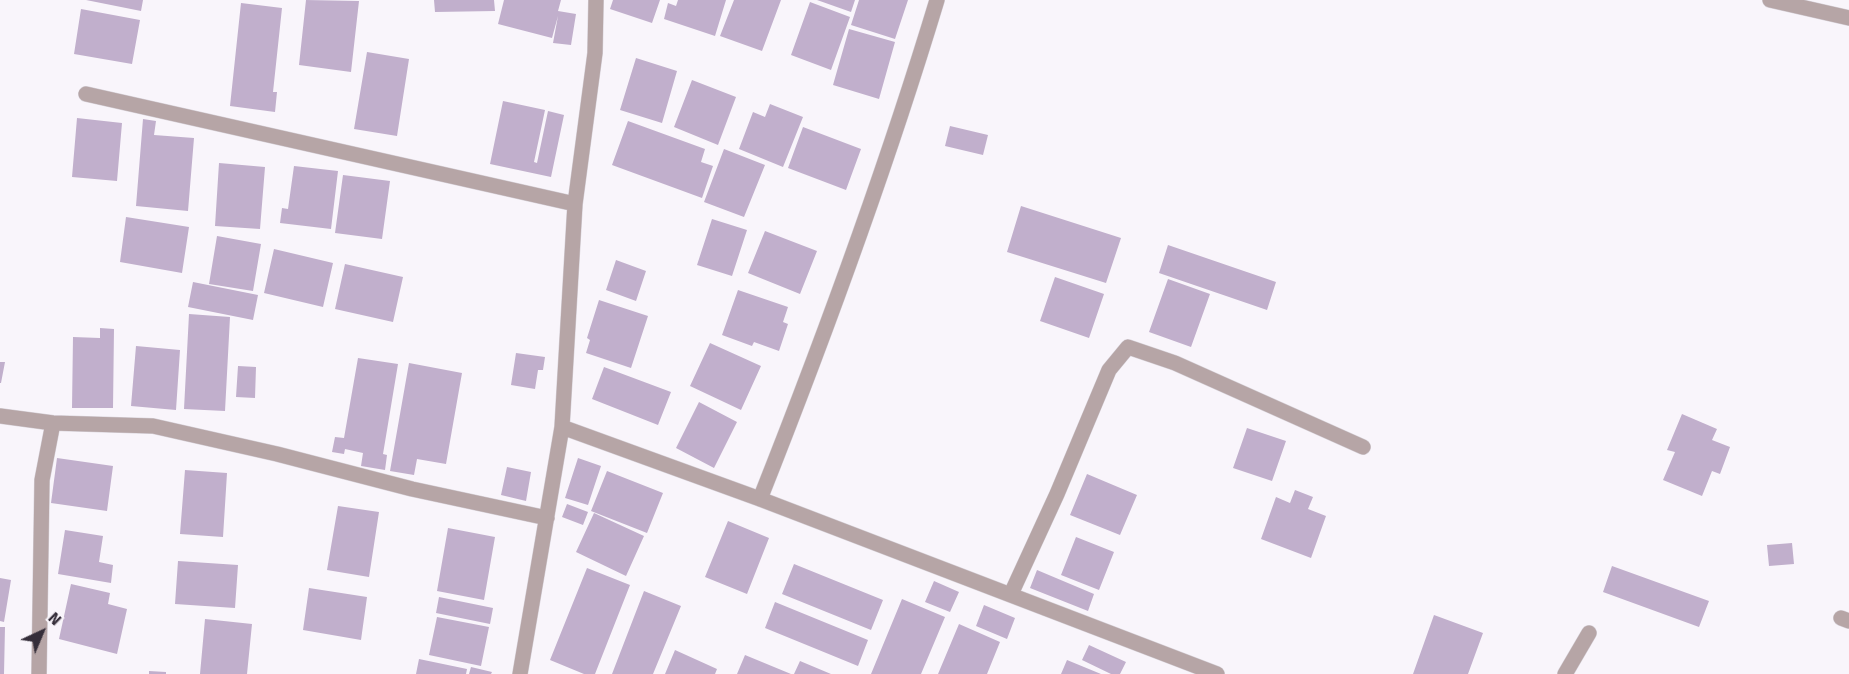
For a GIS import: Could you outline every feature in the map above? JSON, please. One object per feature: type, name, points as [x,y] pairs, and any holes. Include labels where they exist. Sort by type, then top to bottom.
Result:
[{"type":"street","points":[[520,674],[562,427],[575,204],[595,52],[596,0]]},
{"type":"street","points":[[760,499],[819,349],[904,111],[937,0]]},
{"type":"street","points":[[1770,0],[1849,18]]},
{"type":"street","points":[[86,94],[575,204]]},
{"type":"street","points":[[1011,594],[1057,494],[1109,370],[1128,347],[1175,363],[1363,447]]},
{"type":"street","points":[[0,416],[52,423],[153,426],[277,454],[412,489],[547,518]]},
{"type":"street","points":[[39,674],[42,480],[52,423]]},
{"type":"street","points":[[562,427],[760,499],[1217,674]]},
{"type":"street","points":[[1565,674],[1589,633]]},
{"type":"building","points":[[86,0],[143,0],[141,11]]},
{"type":"building","points":[[306,0],[359,1],[351,72],[299,65]]},
{"type":"building","points":[[434,0],[494,0],[495,11],[435,12]]},
{"type":"building","points":[[504,0],[561,0],[558,11],[576,14],[571,45],[553,43],[558,16],[552,38],[498,24]]},
{"type":"building","points":[[613,0],[660,0],[652,23],[610,9]]},
{"type":"building","points":[[678,0],[726,0],[715,36],[664,19],[668,3],[676,6]]},
{"type":"building","points":[[734,0],[781,0],[762,51],[720,36]]},
{"type":"building","points":[[817,0],[855,0],[851,12]]},
{"type":"building","points":[[859,0],[908,0],[895,39],[851,25]]},
{"type":"building","points":[[810,2],[850,17],[831,70],[791,55]]},
{"type":"building","points":[[241,3],[282,8],[273,92],[277,92],[275,112],[230,106]]},
{"type":"building","points":[[81,9],[140,20],[132,64],[74,54]]},
{"type":"building","points":[[849,29],[895,42],[879,99],[833,85]]},
{"type":"building","points":[[367,52],[409,59],[397,136],[354,129]]},
{"type":"building","points":[[636,58],[677,71],[662,123],[620,110]]},
{"type":"building","points":[[692,80],[736,97],[718,145],[674,127]]},
{"type":"building","points":[[503,101],[545,110],[534,162],[537,163],[548,111],[564,115],[551,177],[490,164]]},
{"type":"building","points":[[770,104],[803,117],[783,167],[739,149],[753,112],[765,117]]},
{"type":"building","points":[[77,118],[122,123],[117,181],[72,177]]},
{"type":"building","points":[[143,119],[156,121],[154,135],[194,138],[188,211],[136,206]]},
{"type":"building","points":[[628,121],[705,149],[701,162],[713,166],[702,198],[612,165]]},
{"type":"building","points":[[950,126],[988,135],[983,155],[945,146]]},
{"type":"building","points":[[803,127],[861,149],[846,190],[788,168]]},
{"type":"building","points":[[724,149],[765,165],[744,217],[704,202]]},
{"type":"building","points":[[219,163],[265,167],[260,229],[215,226]]},
{"type":"building","points":[[294,166],[338,171],[331,229],[280,223],[282,208],[288,209]]},
{"type":"building","points":[[343,175],[390,181],[382,239],[335,233]]},
{"type":"building","points":[[1021,206],[1121,238],[1106,283],[1007,252]]},
{"type":"building","points":[[126,217],[189,227],[182,273],[120,262]]},
{"type":"building","points":[[712,219],[747,230],[732,276],[697,265]]},
{"type":"building","points":[[765,231],[817,251],[800,294],[748,273]]},
{"type":"building","points":[[217,236],[261,244],[253,291],[209,284]]},
{"type":"building","points":[[1168,245],[1276,282],[1267,310],[1159,273]]},
{"type":"building","points":[[274,249],[333,263],[323,307],[264,293]]},
{"type":"building","points":[[616,260],[646,271],[636,301],[606,290]]},
{"type":"building","points":[[345,264],[403,277],[393,322],[335,309]]},
{"type":"building","points":[[1055,277],[1104,294],[1089,338],[1040,321]]},
{"type":"building","points":[[1168,279],[1210,294],[1191,347],[1149,332]]},
{"type":"building","points":[[193,282],[258,295],[253,320],[188,307]]},
{"type":"building","points":[[738,290],[788,307],[783,322],[788,324],[779,351],[754,342],[752,346],[722,335]]},
{"type":"building","points":[[599,300],[648,316],[631,368],[586,353],[590,340],[587,338]]},
{"type":"building","points":[[189,314],[230,317],[225,411],[184,409]]},
{"type":"building","points":[[100,328],[114,329],[113,408],[72,408],[73,337],[100,338]]},
{"type":"building","points":[[710,343],[761,366],[741,410],[690,386]]},
{"type":"building","points":[[136,346],[180,350],[176,410],[131,406]]},
{"type":"building","points":[[516,353],[545,357],[543,370],[538,370],[535,389],[511,385]]},
{"type":"building","points":[[358,358],[398,364],[383,454],[387,455],[385,470],[361,466],[363,453],[345,449],[344,454],[332,452],[335,437],[344,438]]},
{"type":"building","points":[[0,362],[5,362],[1,383],[0,383]]},
{"type":"building","points":[[409,363],[462,373],[446,464],[417,459],[414,475],[390,471]]},
{"type":"building","points":[[238,366],[256,367],[255,398],[236,397]]},
{"type":"building","points":[[604,367],[671,392],[658,425],[592,399]]},
{"type":"building","points":[[699,402],[737,422],[714,468],[676,448]]},
{"type":"building","points":[[1682,414],[1717,429],[1712,440],[1730,447],[1720,474],[1712,471],[1702,496],[1663,480],[1675,452],[1667,450]]},
{"type":"building","points":[[1247,428],[1286,441],[1272,481],[1233,468]]},
{"type":"building","points":[[57,458],[113,466],[107,511],[51,503]]},
{"type":"building","points":[[578,458],[601,466],[588,505],[565,498]]},
{"type":"building","points":[[507,467],[531,472],[526,501],[501,495]]},
{"type":"building","points":[[185,470],[227,473],[223,537],[180,534]]},
{"type":"building","points":[[607,471],[663,493],[647,533],[591,511]]},
{"type":"building","points":[[1087,474],[1137,495],[1120,535],[1070,515]]},
{"type":"building","points":[[1295,490],[1313,497],[1308,509],[1326,516],[1311,558],[1261,539],[1276,497],[1290,503]]},
{"type":"building","points":[[567,504],[588,512],[583,525],[562,517]]},
{"type":"building","points":[[338,506],[379,512],[369,577],[327,570]]},
{"type":"building","points":[[594,513],[644,536],[626,576],[576,552]]},
{"type":"building","points":[[728,521],[769,538],[747,594],[705,577]]},
{"type":"building","points":[[448,528],[495,537],[484,600],[437,591]]},
{"type":"building","points":[[65,530],[103,536],[99,562],[113,565],[111,583],[58,574]]},
{"type":"building","points":[[1076,537],[1114,552],[1099,590],[1061,575]]},
{"type":"building","points":[[1792,543],[1794,564],[1769,566],[1767,545]]},
{"type":"building","points":[[178,561],[238,565],[235,608],[175,604]]},
{"type":"building","points":[[794,564],[883,600],[871,630],[782,594]]},
{"type":"building","points":[[1612,566],[1709,601],[1699,627],[1603,592]]},
{"type":"building","points":[[587,568],[630,585],[595,674],[584,674],[550,660]]},
{"type":"building","points":[[1037,570],[1094,594],[1088,611],[1030,588]]},
{"type":"building","points":[[0,578],[11,580],[4,622],[0,621]]},
{"type":"building","points":[[934,581],[959,592],[950,612],[925,602]]},
{"type":"building","points":[[71,584],[110,593],[108,604],[127,609],[117,654],[59,639]]},
{"type":"building","points":[[309,588],[367,597],[361,640],[303,630]]},
{"type":"building","points":[[644,591],[681,606],[653,674],[612,674]]},
{"type":"building","points":[[439,597],[493,608],[490,624],[436,613]]},
{"type":"building","points":[[902,599],[945,617],[921,674],[871,674]]},
{"type":"building","points":[[775,602],[868,640],[858,666],[765,628]]},
{"type":"building","points":[[984,605],[1015,618],[1007,639],[976,626]]},
{"type":"building","points":[[1434,615],[1483,633],[1468,674],[1413,674]]},
{"type":"building","points":[[437,617],[489,627],[481,666],[429,655]]},
{"type":"building","points":[[205,619],[252,624],[247,674],[200,674]]},
{"type":"building","points":[[959,624],[1000,642],[987,674],[938,674]]},
{"type":"building","points":[[0,627],[5,627],[4,674],[0,674]]},
{"type":"building","points":[[1089,645],[1126,662],[1120,674],[1111,674],[1082,660]]},
{"type":"building","points":[[675,650],[717,669],[715,674],[665,674]]},
{"type":"building","points":[[745,655],[791,674],[737,674]]},
{"type":"building","points":[[419,659],[467,669],[466,674],[416,674]]},
{"type":"building","points":[[1067,660],[1101,674],[1061,674]]},
{"type":"building","points":[[800,661],[831,674],[794,674]]},
{"type":"building","points":[[471,667],[492,672],[491,674],[469,674]]},
{"type":"building","points":[[149,671],[166,672],[166,674],[149,674]]}]
